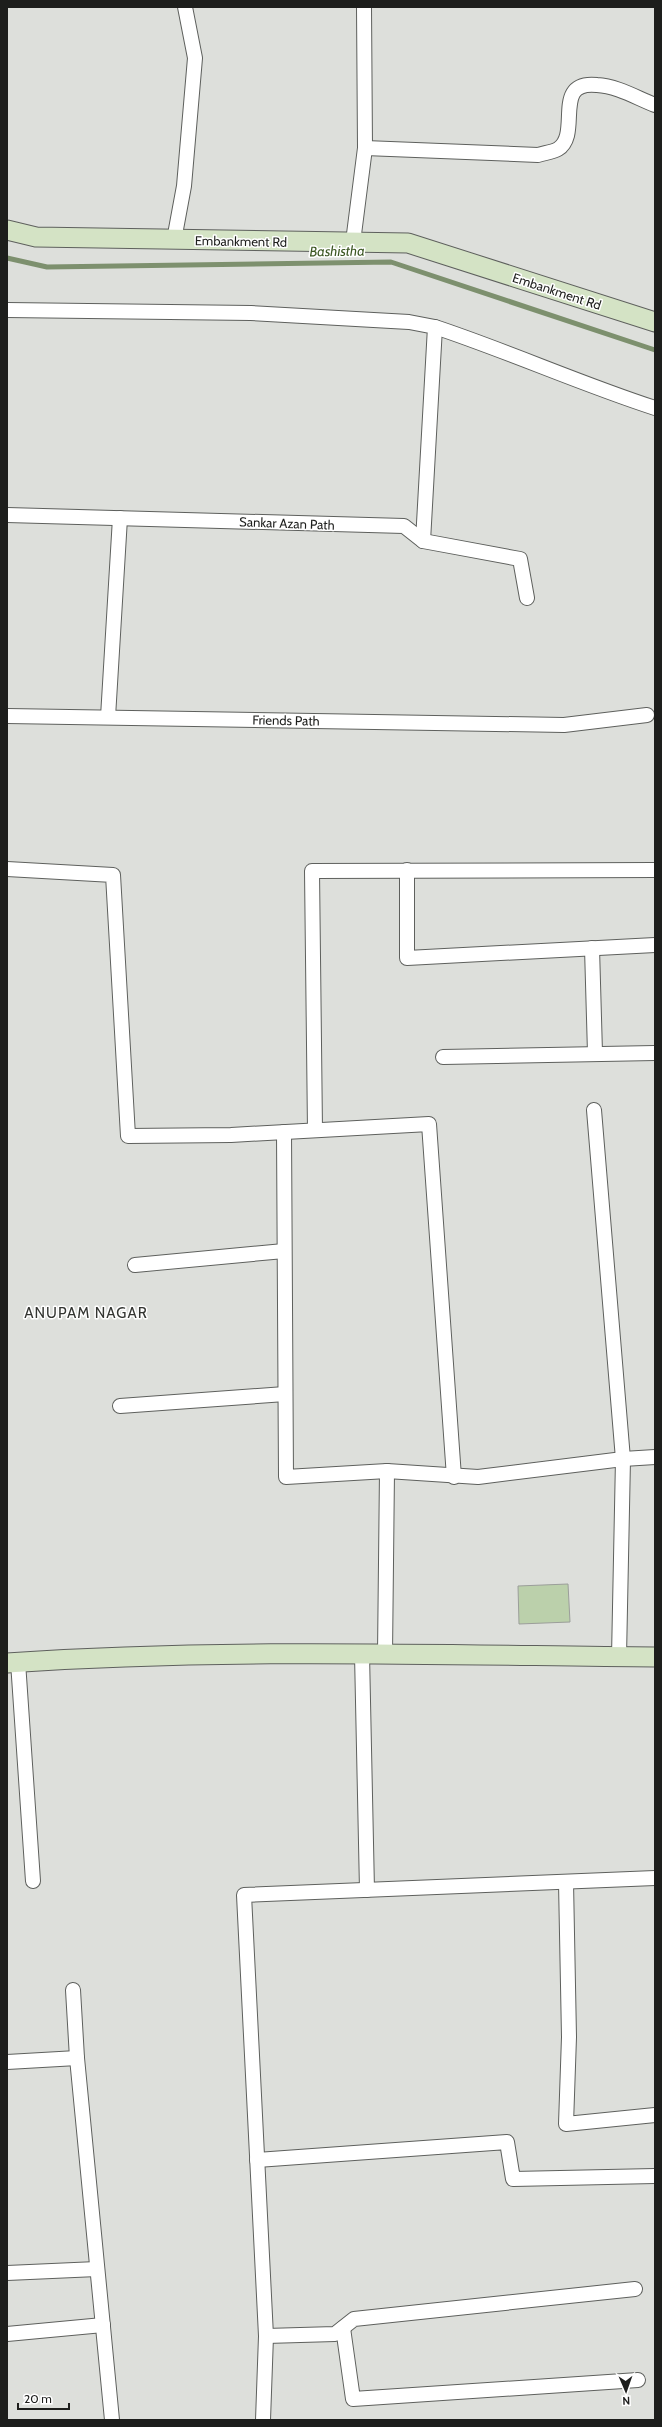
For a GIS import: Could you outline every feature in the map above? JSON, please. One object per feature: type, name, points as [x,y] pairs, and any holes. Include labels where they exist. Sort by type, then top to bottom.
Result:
[{"type":"street","points":[[174,240],[184,186],[195,58],[185,7]]},
{"type":"street","points":[[352,242],[365,148],[364,7]]},
{"type":"street","points":[[365,148],[538,155],[558,149],[566,141],[569,105],[573,94],[585,85],[597,84],[655,105]]},
{"type":"street","name":"Embankment Rd","points":[[7,230],[36,237],[408,243],[655,322]]},
{"type":"street","points":[[7,310],[251,314],[409,322],[435,327],[515,355],[558,373],[655,408]]},
{"type":"street","points":[[423,540],[435,327]]},
{"type":"street","name":"Sankar Azan Path","points":[[7,515],[404,526],[423,540],[520,559],[527,598]]},
{"type":"street","points":[[108,718],[120,518]]},
{"type":"street","name":"Friends Path","points":[[7,716],[564,725],[647,715]]},
{"type":"street","points":[[7,869],[113,875],[128,1136],[231,1135],[429,1124],[454,1477]]},
{"type":"street","points":[[315,1130],[312,870],[655,870]]},
{"type":"street","points":[[407,870],[407,958],[655,945]]},
{"type":"street","points":[[592,948],[595,1053]]},
{"type":"street","points":[[443,1057],[655,1053]]},
{"type":"street","points":[[594,1110],[623,1459],[619,1657]]},
{"type":"street","points":[[284,1132],[286,1477],[387,1471],[454,1477],[478,1477],[623,1459],[655,1457]]},
{"type":"street","points":[[136,1265],[284,1251]]},
{"type":"street","points":[[120,1406],[285,1394]]},
{"type":"street","points":[[385,1654],[387,1471]]},
{"type":"street","points":[[33,1881],[13,1663],[76,1659],[362,1654],[655,1657]]},
{"type":"street","points":[[362,1654],[367,1890]]},
{"type":"street","points":[[263,2420],[266,2336],[244,1895],[655,1878]]},
{"type":"street","points":[[566,1882],[569,2037],[566,2124],[655,2115]]},
{"type":"street","points":[[73,1990],[77,2058],[112,2420]]},
{"type":"street","points":[[7,2062],[77,2058]]},
{"type":"street","points":[[257,2160],[507,2142],[513,2179],[655,2176]]},
{"type":"street","points":[[7,2273],[97,2269]]},
{"type":"street","points":[[266,2336],[335,2334],[354,2319],[635,2289]]},
{"type":"street","points":[[7,2334],[103,2326]]},
{"type":"street","points":[[343,2328],[353,2399],[638,2380]]},
{"type":"building","points":[[568,1584],[570,1622],[519,1624],[518,1586]]},
{"type":"waterway","name":"Bashistha","points":[[7,258],[47,267],[391,262],[655,350]]},
{"type":"district","name":"ANUPAM NAGAR","points":[[86,1313]]}]
